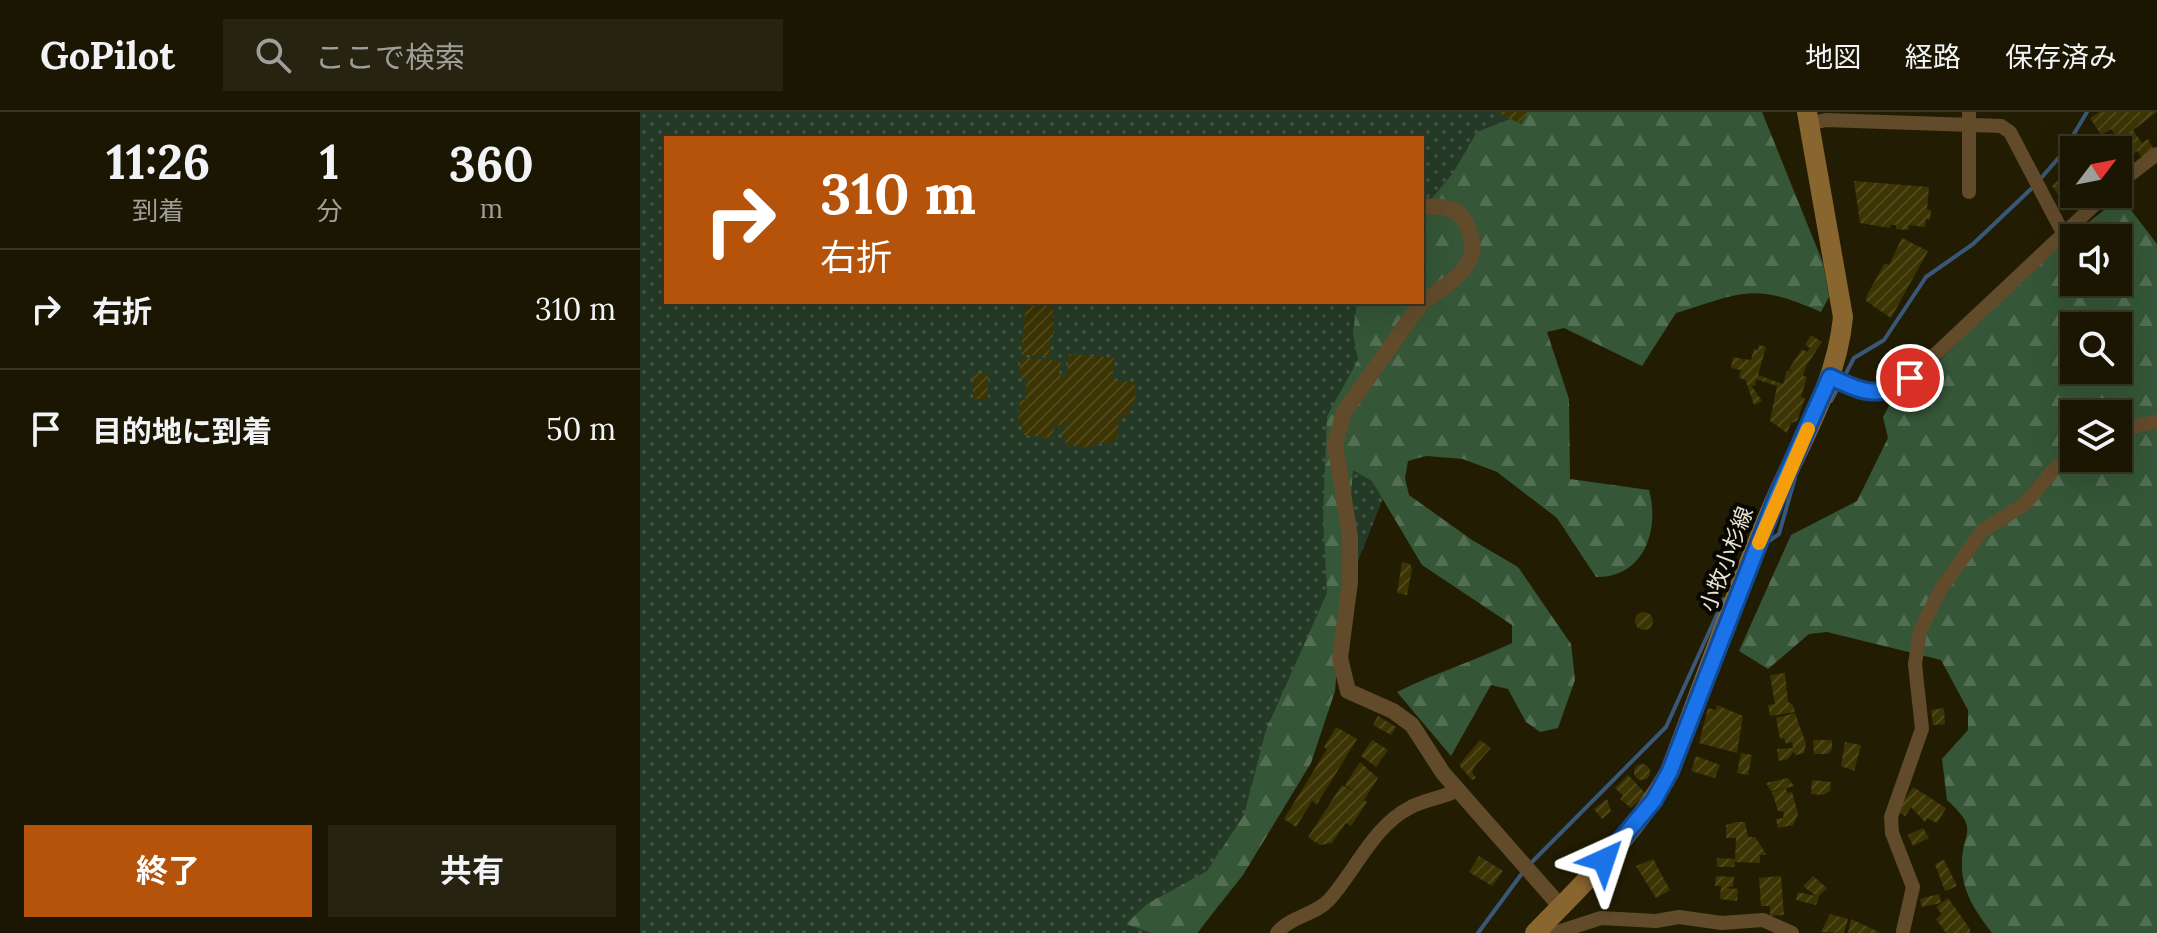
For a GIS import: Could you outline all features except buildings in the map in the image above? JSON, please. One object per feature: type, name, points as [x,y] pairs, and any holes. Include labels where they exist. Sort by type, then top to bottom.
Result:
[{"type":"main road","name":"小牧小杉線","points":[[1535,933],[1626,837],[1665,781],[1758,545],[1838,380],[1843,317],[1807,118]]},
{"type":"street","points":[[1807,118],[1969,117],[2001,126],[2010,132],[2060,227]]},
{"type":"street","points":[[1969,117],[1969,192]]},
{"type":"street","points":[[2132,173],[2157,154]]},
{"type":"street","points":[[1424,206],[1458,212],[1474,241],[1472,258],[1456,279],[1424,301]]},
{"type":"street","points":[[2073,224],[2091,208]]},
{"type":"street","points":[[1838,380],[1878,393],[1910,378],[2060,236]]},
{"type":"street","points":[[1420,304],[1368,372],[1344,412],[1335,444],[1350,536],[1350,582],[1340,658],[1348,691],[1393,711],[1412,725],[1458,790],[1561,907]]},
{"type":"street","points":[[2132,427],[2157,421]]},
{"type":"street","points":[[1902,932],[1913,887],[1892,833],[1891,817],[1922,729],[1915,664],[1920,631],[1940,590],[1982,531],[2025,504],[2060,464]]},
{"type":"street","points":[[1277,933],[1283,925],[1327,902],[1362,854],[1397,815],[1431,798],[1458,790]]},
{"type":"street","points":[[1555,933],[1601,918],[1656,921],[1679,917],[1732,924],[1763,920],[1792,933]]},
{"type":"green space","points":[[640,112],[1637,112],[1422,401],[1223,899],[1198,933],[640,933]]},
{"type":"green space","points":[[1528,112],[1762,112],[1823,263],[1829,297],[1821,312],[1779,297],[1748,293],[1676,313],[1642,366],[1564,328],[1547,332],[1569,399],[1570,479],[1649,490],[1652,521],[1645,549],[1626,569],[1613,575],[1596,577],[1557,518],[1497,472],[1463,459],[1426,456],[1408,461],[1405,478],[1409,495],[1472,540],[1518,567],[1571,644],[1575,680],[1558,728],[1540,732],[1526,722],[1508,689],[1491,685],[1451,756],[1397,692],[1512,643],[1512,625],[1422,565],[1372,481],[1353,470],[1335,691],[1311,763],[1243,875],[1197,933],[1152,933],[1126,924],[1147,904],[1207,871],[1244,815],[1266,730],[1327,593],[1323,518],[1327,416],[1358,360],[1353,333],[1357,304],[1424,304],[1424,208],[1453,173],[1477,132]]},
{"type":"green space","points":[[2107,208],[2129,208],[2157,244],[2157,933],[1992,933],[1976,910],[1965,885],[1962,866],[1967,825],[1947,800],[1942,759],[1968,730],[1968,710],[1941,660],[1827,632],[1809,634],[1768,669],[1739,651],[1791,535],[1857,501],[1888,438],[1883,417],[1893,398],[1932,368],[2037,262],[2060,244],[2060,296],[2132,296],[2132,224],[2086,224]]},
{"type":"waterway","points":[[2042,177],[2062,154],[2087,112]]},
{"type":"waterway","points":[[1844,377],[1854,358],[1884,340],[1926,277],[1973,244],[2031,189]]},
{"type":"waterway","points":[[1831,401],[1840,384]]},
{"type":"waterway","points":[[1766,543],[1779,534],[1795,478]]},
{"type":"waterway","points":[[1529,865],[1666,727],[1724,599]]},
{"type":"waterway","points":[[1478,933],[1523,872]]},
{"type":"slow traffic","points":[[1759,543],[1808,429]]},
{"type":"route","points":[[1604,860],[1654,800],[1670,771],[1776,499],[1830,377],[1871,393],[1893,389],[1910,378]]}]
